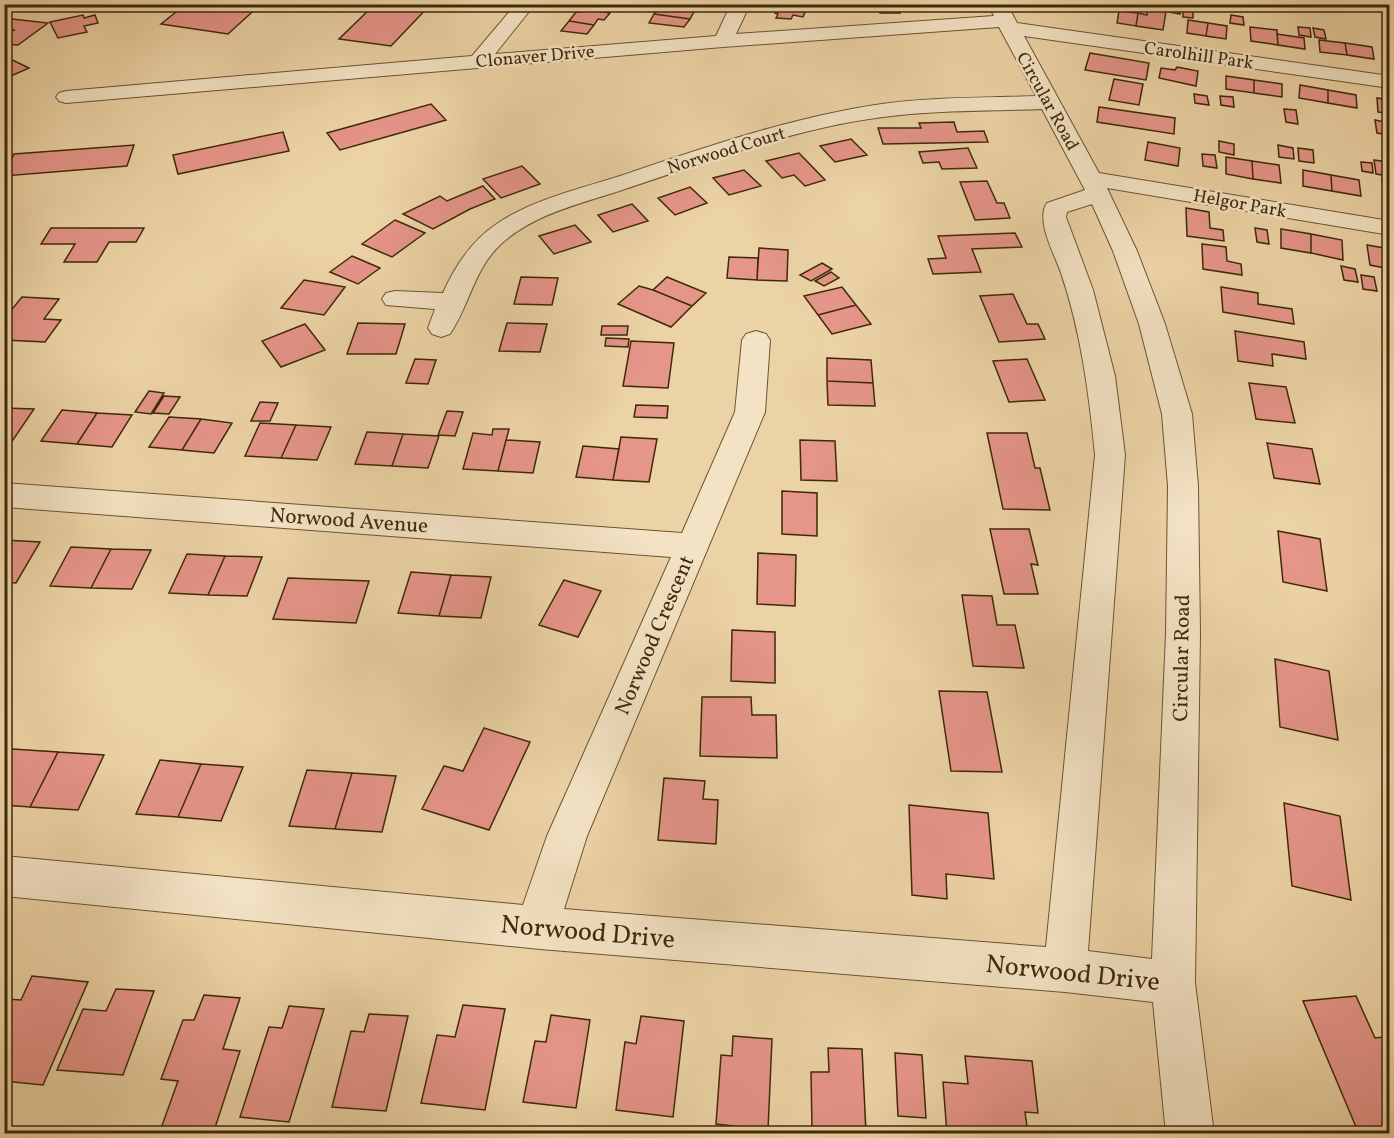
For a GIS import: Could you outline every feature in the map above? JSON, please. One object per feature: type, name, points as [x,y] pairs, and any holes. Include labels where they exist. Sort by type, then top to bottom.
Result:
[{"type":"street","points":[[479,61],[526,4]]},
{"type":"street","points":[[723,41],[741,4]]},
{"type":"street","name":"Clonaver Drive","points":[[66,97],[1003,18]]},
{"type":"street","name":"Carolhill Park","points":[[1003,18],[1389,82]]},
{"type":"street","name":"Circular Road","points":[[1003,18],[1095,187],[1125,251],[1152,324],[1177,414],[1183,486],[1183,633],[1173,982],[1190,1134]]},
{"type":"street","name":"Norwood Court","points":[[441,328],[463,274],[476,256],[495,237],[518,221],[553,206],[738,144],[804,127],[921,106],[1049,102]]},
{"type":"street","points":[[1065,970],[1110,455],[1101,376],[1080,290],[1054,217],[1055,208],[1095,187]]},
{"type":"street","name":"Helgor Park","points":[[1095,187],[1389,228]]},
{"type":"street","points":[[395,299],[452,302]]},
{"type":"street","name":"Norwood Crescent","points":[[540,928],[545,900],[567,836],[750,412],[756,340]]},
{"type":"street","name":"Norwood Avenue","points":[[4,495],[693,546]]},
{"type":"street","name":"Norwood Drive","points":[[4,876],[540,928],[1065,970],[1173,982]]},
{"type":"building","points":[[113,4],[132,4],[126,10],[108,8]]},
{"type":"building","points":[[186,4],[261,4],[228,34],[161,24]]},
{"type":"building","points":[[375,4],[431,4],[391,46],[339,39]]},
{"type":"building","points":[[779,4],[807,7],[803,17],[793,15],[791,19],[776,18],[778,14],[775,13]]},
{"type":"building","points":[[1056,4],[1081,4],[1083,9],[1058,8]]},
{"type":"building","points":[[1170,4],[1181,4],[1180,14],[1169,12]]},
{"type":"building","points":[[660,5],[695,10],[690,19],[654,14]]},
{"type":"building","points":[[878,5],[898,5],[900,13],[880,13]]},
{"type":"building","points":[[1147,8],[1166,11],[1163,30],[1136,26],[1138,13],[1147,15]]},
{"type":"building","points":[[583,9],[610,13],[604,20],[598,19],[594,25],[569,21],[576,12],[581,12]]},
{"type":"building","points":[[1183,9],[1193,10],[1193,18],[1183,17]]},
{"type":"building","points":[[1119,11],[1138,13],[1136,26],[1117,23]]},
{"type":"building","points":[[654,14],[690,19],[684,27],[649,23]]},
{"type":"building","points":[[83,15],[84,18],[95,15],[98,23],[84,26],[87,32],[58,38],[50,22]]},
{"type":"building","points":[[1231,15],[1243,17],[1244,25],[1230,23]]},
{"type":"building","points":[[12,19],[48,23],[18,45],[4,44],[4,33],[15,30],[4,29],[4,25]]},
{"type":"building","points":[[1188,20],[1208,23],[1206,36],[1187,33]]},
{"type":"building","points":[[569,21],[594,25],[587,34],[561,31]]},
{"type":"building","points":[[1208,23],[1227,26],[1226,39],[1206,36]]},
{"type":"building","points":[[1250,27],[1277,30],[1278,45],[1251,41]]},
{"type":"building","points":[[1298,27],[1310,28],[1311,37],[1299,35]]},
{"type":"building","points":[[1313,28],[1324,30],[1326,39],[1315,37]]},
{"type":"building","points":[[1277,34],[1304,38],[1305,49],[1278,45]]},
{"type":"building","points":[[1319,40],[1345,43],[1347,55],[1320,52]]},
{"type":"building","points":[[1345,43],[1372,47],[1374,59],[1347,55]]},
{"type":"building","points":[[1090,53],[1149,63],[1146,80],[1085,70]]},
{"type":"building","points":[[4,56],[29,68],[4,79]]},
{"type":"building","points":[[1177,67],[1198,71],[1196,86],[1159,78],[1161,68],[1175,70]]},
{"type":"building","points":[[1226,76],[1254,80],[1254,93],[1226,89]]},
{"type":"building","points":[[1114,79],[1143,84],[1139,105],[1109,100]]},
{"type":"building","points":[[1254,80],[1282,84],[1282,97],[1254,93]]},
{"type":"building","points":[[1300,85],[1328,90],[1328,103],[1299,98]]},
{"type":"building","points":[[1328,90],[1356,95],[1357,108],[1328,103]]},
{"type":"building","points":[[1194,94],[1207,96],[1209,105],[1195,103]]},
{"type":"building","points":[[1220,96],[1233,97],[1234,107],[1221,105]]},
{"type":"building","points":[[1377,98],[1390,100],[1390,113],[1378,112]]},
{"type":"building","points":[[431,104],[446,120],[340,150],[327,133]]},
{"type":"building","points":[[1099,107],[1175,118],[1174,134],[1097,122]]},
{"type":"building","points":[[1284,109],[1296,110],[1298,124],[1286,122]]},
{"type":"building","points":[[1375,120],[1390,123],[1390,135],[1377,133]]},
{"type":"building","points":[[954,122],[957,132],[984,131],[988,142],[883,144],[878,128],[921,128],[919,123]]},
{"type":"building","points":[[283,132],[289,151],[178,174],[173,155]]},
{"type":"building","points":[[851,139],[867,155],[835,162],[820,146]]},
{"type":"building","points":[[1219,141],[1234,144],[1234,155],[1219,152]]},
{"type":"building","points":[[1148,142],[1180,148],[1178,166],[1145,160]]},
{"type":"building","points":[[134,145],[127,166],[4,176],[14,154]]},
{"type":"building","points":[[1278,145],[1293,148],[1294,159],[1279,157]]},
{"type":"building","points":[[968,148],[977,168],[942,169],[939,162],[923,163],[919,152]]},
{"type":"building","points":[[1298,148],[1313,150],[1314,163],[1299,161]]},
{"type":"building","points":[[799,153],[825,180],[805,186],[794,175],[782,178],[766,161]]},
{"type":"building","points":[[1202,154],[1215,155],[1217,168],[1203,166]]},
{"type":"building","points":[[1226,157],[1252,161],[1253,179],[1226,174]]},
{"type":"building","points":[[1374,160],[1388,162],[1390,176],[1376,174]]},
{"type":"building","points":[[1252,161],[1279,165],[1281,183],[1253,179]]},
{"type":"building","points":[[1361,162],[1372,163],[1373,173],[1362,171]]},
{"type":"building","points":[[522,166],[540,184],[501,198],[483,179]]},
{"type":"building","points":[[744,170],[761,186],[729,195],[713,178]]},
{"type":"building","points":[[1303,170],[1331,175],[1332,191],[1303,186]]},
{"type":"building","points":[[1331,175],[1359,180],[1361,196],[1332,191]]},
{"type":"building","points":[[1382,179],[1390,181],[1390,200],[1385,200]]},
{"type":"building","points":[[987,181],[997,203],[1004,203],[1010,218],[975,220],[960,182]]},
{"type":"building","points":[[483,186],[495,199],[470,209],[433,229],[403,214],[440,196],[447,201]]},
{"type":"building","points":[[690,187],[707,203],[675,215],[658,198]]},
{"type":"building","points":[[632,204],[648,221],[613,232],[598,215]]},
{"type":"building","points":[[1186,208],[1209,212],[1210,228],[1223,230],[1224,241],[1187,236]]},
{"type":"building","points":[[395,220],[425,233],[392,257],[362,244]]},
{"type":"building","points":[[575,225],[591,242],[554,254],[539,236]]},
{"type":"building","points":[[51,228],[144,228],[136,242],[109,242],[97,262],[64,262],[75,244],[41,244]]},
{"type":"building","points":[[1255,228],[1267,230],[1269,244],[1257,242]]},
{"type":"building","points":[[1281,229],[1311,234],[1311,253],[1281,248]]},
{"type":"building","points":[[1015,233],[1022,247],[972,249],[981,272],[933,274],[928,259],[946,258],[938,236]]},
{"type":"building","points":[[1311,234],[1342,240],[1343,260],[1311,253]]},
{"type":"building","points":[[1202,244],[1226,247],[1227,261],[1241,264],[1242,275],[1203,269]]},
{"type":"building","points":[[1367,245],[1390,249],[1390,269],[1370,265]]},
{"type":"building","points":[[759,248],[788,250],[787,281],[757,280]]},
{"type":"building","points":[[352,256],[380,268],[358,284],[330,272]]},
{"type":"building","points":[[729,257],[758,258],[757,280],[727,278]]},
{"type":"building","points":[[822,263],[832,269],[811,281],[800,275]]},
{"type":"building","points":[[1341,266],[1355,269],[1358,282],[1344,280]]},
{"type":"building","points":[[831,272],[839,278],[824,286],[815,281]]},
{"type":"building","points":[[1361,275],[1374,277],[1377,291],[1363,289]]},
{"type":"building","points":[[521,277],[558,278],[552,305],[514,304]]},
{"type":"building","points":[[667,277],[706,293],[692,306],[653,290]]},
{"type":"building","points":[[304,280],[345,287],[324,315],[281,308]]},
{"type":"building","points":[[639,286],[692,306],[671,327],[618,304]]},
{"type":"building","points":[[842,287],[856,305],[818,315],[804,296]]},
{"type":"building","points":[[1221,287],[1258,293],[1258,304],[1292,309],[1294,324],[1223,312]]},
{"type":"building","points":[[1013,294],[1027,324],[1038,324],[1045,339],[999,342],[980,296]]},
{"type":"building","points":[[22,297],[59,299],[44,319],[61,320],[45,342],[4,340],[4,319]]},
{"type":"building","points":[[856,305],[871,324],[832,334],[818,315]]},
{"type":"building","points":[[358,323],[405,324],[396,354],[347,354]]},
{"type":"building","points":[[507,323],[547,324],[540,352],[499,351]]},
{"type":"building","points":[[305,324],[325,350],[281,367],[262,341]]},
{"type":"building","points":[[602,326],[628,326],[627,335],[601,335]]},
{"type":"building","points":[[1235,331],[1304,342],[1306,359],[1272,354],[1273,366],[1238,361]]},
{"type":"building","points":[[606,338],[629,339],[628,347],[605,346]]},
{"type":"building","points":[[631,341],[674,343],[668,388],[623,386]]},
{"type":"building","points":[[827,358],[871,360],[873,383],[827,381]]},
{"type":"building","points":[[415,359],[436,360],[428,384],[406,383]]},
{"type":"building","points":[[1027,359],[1045,400],[1009,402],[993,361]]},
{"type":"building","points":[[827,381],[873,383],[875,406],[828,405]]},
{"type":"building","points":[[1249,383],[1286,387],[1295,423],[1256,419]]},
{"type":"building","points":[[149,391],[164,393],[151,414],[135,412]]},
{"type":"building","points":[[164,396],[180,397],[169,414],[153,413]]},
{"type":"building","points":[[260,402],[278,403],[270,421],[251,421]]},
{"type":"building","points":[[636,405],[668,406],[667,418],[634,417]]},
{"type":"building","points":[[4,408],[34,409],[13,440],[4,439]]},
{"type":"building","points":[[62,410],[97,413],[77,444],[41,441]]},
{"type":"building","points":[[447,411],[463,412],[455,436],[438,435]]},
{"type":"building","points":[[97,413],[132,415],[112,447],[77,444]]},
{"type":"building","points":[[169,417],[201,419],[182,450],[149,447]]},
{"type":"building","points":[[201,419],[232,423],[214,453],[182,450]]},
{"type":"building","points":[[260,423],[296,425],[281,458],[245,456]]},
{"type":"building","points":[[296,425],[331,427],[317,460],[281,458]]},
{"type":"building","points":[[493,429],[509,429],[498,471],[463,469],[473,433],[492,435]]},
{"type":"building","points":[[367,432],[403,434],[392,466],[355,464]]},
{"type":"building","points":[[987,433],[1027,433],[1035,468],[1040,468],[1050,510],[1003,509]]},
{"type":"building","points":[[403,434],[439,436],[428,468],[392,466]]},
{"type":"building","points":[[621,437],[657,439],[649,482],[613,480]]},
{"type":"building","points":[[506,440],[540,442],[533,473],[498,471]]},
{"type":"building","points":[[800,440],[835,441],[837,481],[801,480]]},
{"type":"building","points":[[1267,443],[1312,449],[1320,484],[1274,478]]},
{"type":"building","points":[[583,446],[619,449],[613,480],[576,477]]},
{"type":"building","points":[[782,491],[817,493],[817,536],[782,534]]},
{"type":"building","points":[[990,529],[1029,529],[1038,565],[1031,564],[1038,594],[1004,594]]},
{"type":"building","points":[[1278,531],[1320,539],[1327,591],[1283,582]]},
{"type":"building","points":[[4,540],[40,542],[16,583],[4,582]]},
{"type":"building","points":[[71,547],[111,549],[91,588],[50,586]]},
{"type":"building","points":[[111,549],[151,550],[132,589],[91,588]]},
{"type":"building","points":[[758,553],[796,555],[795,606],[757,604]]},
{"type":"building","points":[[187,554],[225,556],[208,595],[169,593]]},
{"type":"building","points":[[225,556],[262,557],[247,596],[208,595]]},
{"type":"building","points":[[411,572],[451,575],[439,616],[398,613]]},
{"type":"building","points":[[451,575],[491,577],[481,618],[439,616]]},
{"type":"building","points":[[288,578],[369,581],[356,623],[273,619]]},
{"type":"building","points":[[564,580],[601,591],[578,637],[539,625]]},
{"type":"building","points":[[962,595],[992,596],[997,625],[1015,625],[1024,668],[973,666]]},
{"type":"building","points":[[732,630],[775,632],[775,683],[731,681]]},
{"type":"building","points":[[1275,659],[1329,671],[1338,740],[1280,727]]},
{"type":"building","points":[[939,691],[987,692],[1002,772],[951,771]]},
{"type":"building","points":[[702,697],[751,697],[752,715],[776,715],[777,758],[700,756]]},
{"type":"building","points":[[484,728],[530,742],[489,830],[422,809],[444,766],[463,771]]},
{"type":"building","points":[[12,749],[58,752],[30,807],[4,805],[4,764]]},
{"type":"building","points":[[58,752],[104,755],[78,810],[30,807]]},
{"type":"building","points":[[160,760],[201,764],[178,817],[136,814]]},
{"type":"building","points":[[201,764],[243,767],[221,821],[178,817]]},
{"type":"building","points":[[307,770],[352,773],[335,829],[289,826]]},
{"type":"building","points":[[352,773],[396,776],[382,832],[335,829]]},
{"type":"building","points":[[664,778],[705,781],[703,799],[718,800],[716,844],[658,840]]},
{"type":"building","points":[[1284,803],[1340,816],[1351,900],[1292,886]]},
{"type":"building","points":[[909,805],[988,813],[994,879],[946,874],[947,899],[912,895]]},
{"type":"building","points":[[32,976],[88,982],[43,1085],[4,1081],[4,1004],[7,999],[21,1000]]},
{"type":"building","points":[[116,989],[154,991],[123,1075],[57,1070],[83,1009],[106,1011]]},
{"type":"building","points":[[204,995],[240,998],[223,1049],[240,1051],[213,1134],[159,1134],[178,1081],[161,1079],[183,1020],[194,1020]]},
{"type":"building","points":[[1356,996],[1375,1038],[1383,1037],[1390,1052],[1390,1134],[1359,1134],[1303,1001]]},
{"type":"building","points":[[463,1005],[505,1009],[485,1110],[421,1103],[437,1035],[455,1037]]},
{"type":"building","points":[[289,1006],[324,1009],[289,1122],[240,1117],[269,1027],[282,1028]]},
{"type":"building","points":[[369,1014],[408,1016],[386,1111],[332,1107],[351,1031],[364,1032]]},
{"type":"building","points":[[551,1015],[590,1020],[576,1108],[523,1102],[535,1041],[546,1042]]},
{"type":"building","points":[[641,1016],[684,1021],[673,1117],[616,1110],[625,1042],[636,1044]]},
{"type":"building","points":[[733,1036],[772,1039],[768,1130],[716,1124],[721,1055],[732,1056]]},
{"type":"building","points":[[828,1048],[862,1049],[866,1133],[812,1129],[811,1072],[829,1072]]},
{"type":"building","points":[[895,1053],[922,1055],[926,1118],[898,1116]]},
{"type":"building","points":[[965,1056],[1032,1061],[1038,1113],[1025,1112],[1028,1134],[947,1134],[943,1082],[968,1084]]}]
